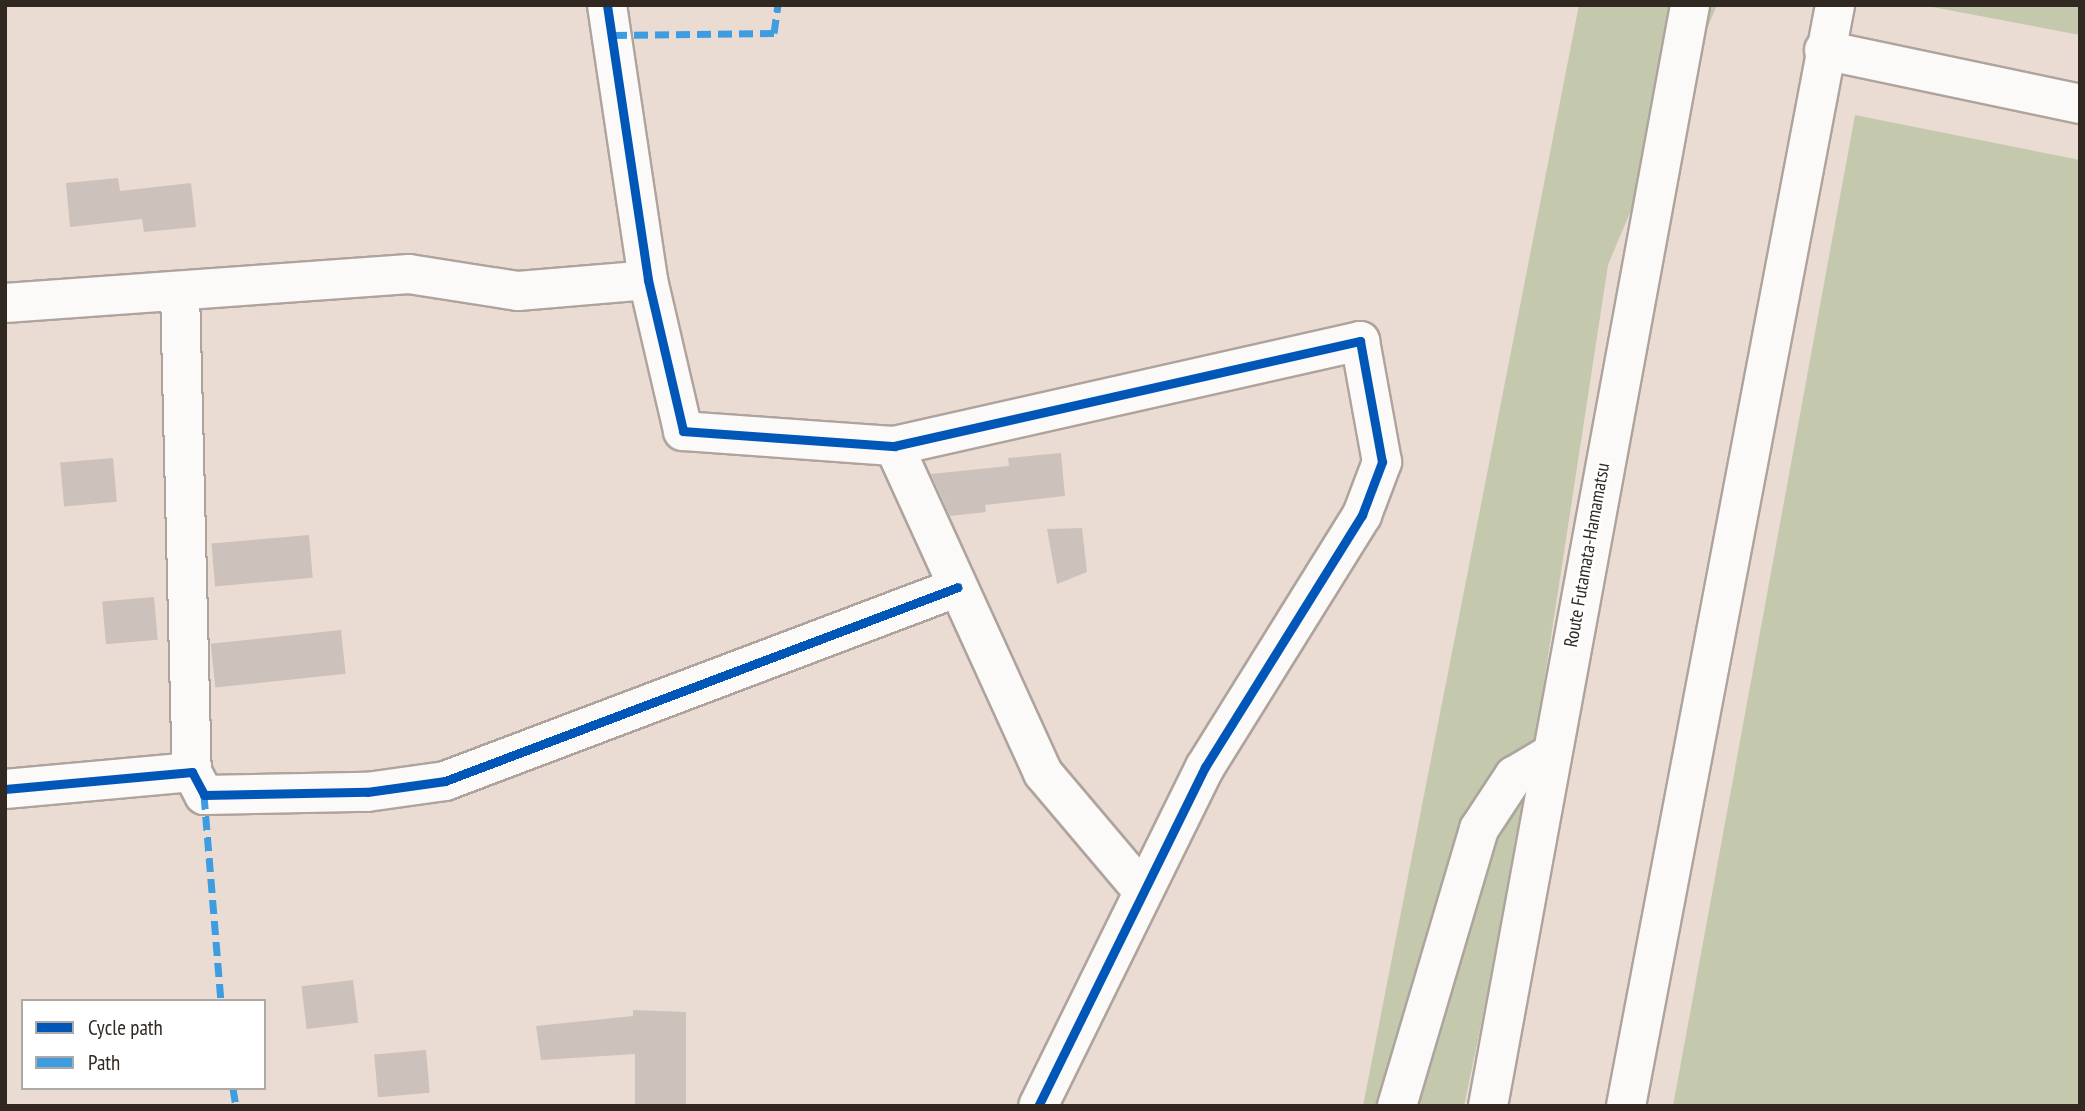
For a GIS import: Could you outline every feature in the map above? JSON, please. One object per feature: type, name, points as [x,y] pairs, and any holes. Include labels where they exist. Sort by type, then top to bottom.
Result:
[{"type":"street","points":[[607,5],[648,280],[683,430],[894,446],[1360,341],[1382,462],[1362,515],[1205,767],[1141,889],[1038,1106]]},
{"type":"street","name":"Route Futamata-Hamamatsu","points":[[1488,1106],[1690,5]]},
{"type":"street","points":[[1626,1106],[1824,50],[1835,5]]},
{"type":"street","points":[[1824,50],[2080,104]]},
{"type":"street","points":[[5,303],[409,274],[518,291],[648,280]]},
{"type":"street","points":[[180,291],[192,772],[204,795],[367,792],[445,781],[958,587]]},
{"type":"street","points":[[894,446],[1043,773],[1141,889]]},
{"type":"street","points":[[1398,1106],[1479,829],[1514,776],[1551,754]]},
{"type":"street","points":[[5,789],[192,772]]},
{"type":"green space","points":[[1579,5],[1717,5],[1608,265],[1521,833],[1464,1106],[1363,1106]]},
{"type":"green space","points":[[1922,5],[2080,5],[2080,35]]},
{"type":"green space","points":[[1855,115],[2080,160],[2080,1106],[1673,1106]]},
{"type":"building","points":[[118,178],[120,191],[191,183],[196,227],[144,232],[142,219],[70,227],[66,183]]},
{"type":"building","points":[[1061,453],[1065,496],[985,505],[986,512],[950,516],[931,474],[1009,466],[1008,458]]},
{"type":"building","points":[[113,458],[117,502],[64,506],[60,463]]},
{"type":"building","points":[[1082,528],[1087,572],[1057,584],[1047,529]]},
{"type":"building","points":[[309,535],[313,578],[215,586],[211,544]]},
{"type":"building","points":[[154,597],[158,640],[106,644],[102,602]]},
{"type":"building","points":[[341,630],[346,674],[215,687],[211,644]]},
{"type":"building","points":[[353,980],[358,1023],[307,1029],[301,986]]},
{"type":"building","points":[[633,1010],[686,1012],[686,1106],[635,1104],[635,1054],[541,1060],[536,1026],[633,1016]]},
{"type":"building","points":[[426,1050],[430,1093],[378,1097],[374,1055]]},
{"type":"marked path","points":[[613,35],[774,33],[778,5]]},
{"type":"marked path","points":[[204,795],[221,999]]},
{"type":"marked path","points":[[233,1090],[236,1106]]},
{"type":"cycle path","points":[[607,5],[648,280],[683,431],[894,446],[1360,341],[1382,462],[1362,515],[1205,767],[1038,1106]]},
{"type":"cycle path","points":[[5,789],[192,772],[204,795],[367,792],[445,781],[958,587]]}]
